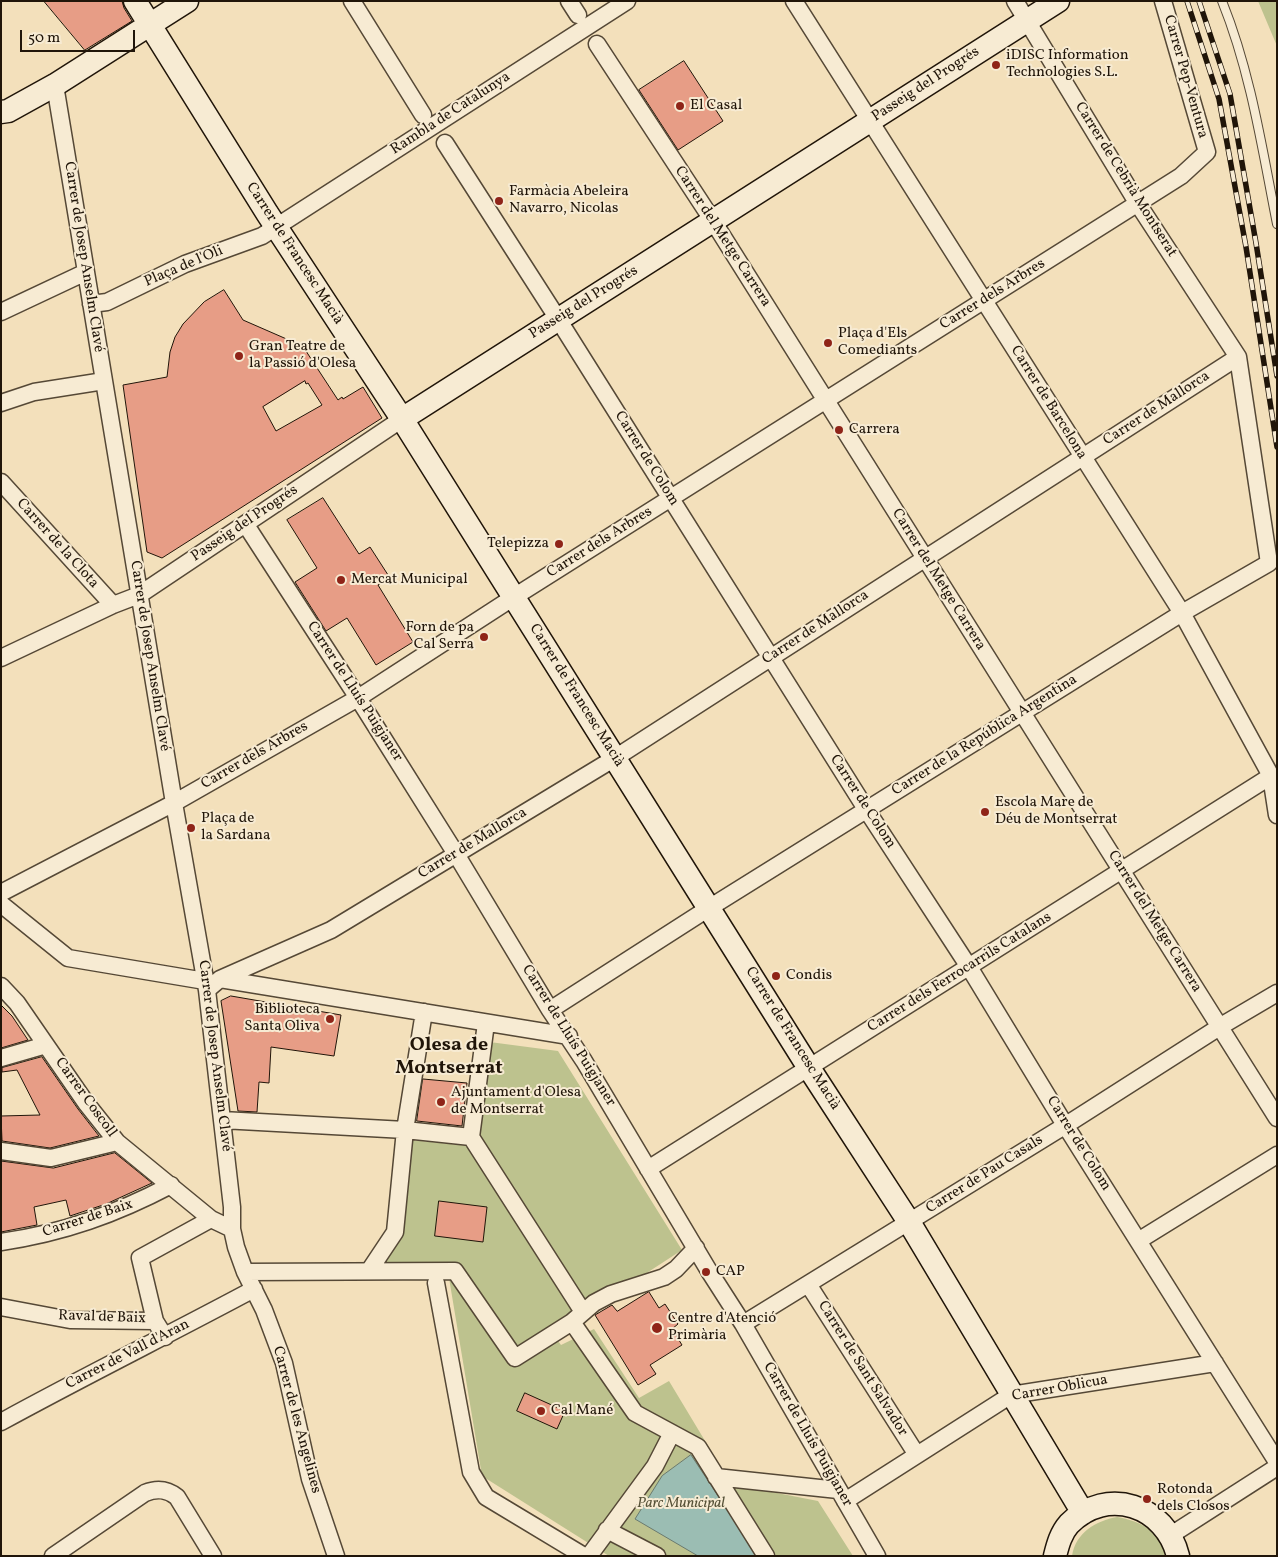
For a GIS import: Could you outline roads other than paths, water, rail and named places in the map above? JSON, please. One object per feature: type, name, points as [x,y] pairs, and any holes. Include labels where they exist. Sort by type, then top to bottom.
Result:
[{"type":"street","name":"Carrer de Francesc Macià","points":[[135,1],[275,226],[402,419],[809,1068],[909,1222],[1082,1513]]},
{"type":"street","points":[[1,112],[8,111],[55,85],[187,1]]},
{"type":"street","points":[[352,1],[423,115]]},
{"type":"street","name":"Rambla de Catalunya","points":[[275,226],[626,1]]},
{"type":"street","name":"Carrer de Barcelona","points":[[794,1],[1182,613],[1271,776],[1277,815]]},
{"type":"street","name":"Carrer de Cebrià Montserat","points":[[1015,1],[1138,204],[1238,357]]},
{"type":"street","name":"Passeig del Progrés","points":[[1,658],[113,605],[139,595],[402,419],[1058,1]]},
{"type":"street","name":"Carrer Pep-Ventura","points":[[1163,1],[1208,152]]},
{"type":"street","name":"Carrer del Metge Carrera","points":[[597,44],[713,221],[1221,1026],[1277,1118]]},
{"type":"street","name":"Carrer de Josep Anselm Clavé","points":[[55,85],[174,803],[211,983],[222,1120],[232,1207],[232,1229]]},
{"type":"street","name":"Carrer de Colom","points":[[445,143],[866,809],[969,967],[1277,1462]]},
{"type":"street","name":"Carrer dels Arbres","points":[[2,903],[358,698],[514,597],[1138,204],[1181,176],[1208,152]]},
{"type":"street","name":"Plaça de l'Oli","points":[[91,304],[107,302],[185,264],[262,236],[275,226]]},
{"type":"street","points":[[1,312],[86,272]]},
{"type":"street","name":"Carrer de Mallorca","points":[[211,983],[331,930],[615,758],[1238,357]]},
{"type":"street","name":"Carrer de la República Argentina","points":[[550,1010],[866,809],[1182,613],[1270,563],[1238,357]]},
{"type":"street","points":[[1,403],[34,392],[104,381]]},
{"type":"street","name":"Carrer de la Clota","points":[[1,482],[113,605]]},
{"type":"street","name":"Carrer de Lluís Puigjaner","points":[[246,524],[456,854],[550,1010],[569,1036],[696,1248],[744,1324],[877,1556]]},
{"type":"street","name":"Carrer dels Ferrocarrils Catalans","points":[[648,1169],[1271,776]]},
{"type":"street","points":[[2,903],[68,958],[211,983],[424,1012],[569,1036]]},
{"type":"street","name":"Carrer Coscoll","points":[[1,986],[17,1003],[86,1104],[117,1142],[212,1219],[232,1229]]},
{"type":"street","name":"Carrer de Pau Casals","points":[[744,1324],[1066,1125],[1221,1026],[1277,993]]},
{"type":"street","points":[[369,1271],[394,1232],[404,1130],[424,1012]]},
{"type":"street","points":[[486,1022],[471,1137],[635,1413],[698,1448],[766,1556]]},
{"type":"street","points":[[1,1058],[46,1045]]},
{"type":"street","points":[[222,1120],[404,1130],[471,1137]]},
{"type":"street","points":[[1,1151],[51,1158],[117,1142]]},
{"type":"street","points":[[1138,1241],[1277,1154]]},
{"type":"street","name":"Carrer de Baix","points":[[1,1242],[34,1237],[109,1214],[138,1203],[171,1185]]},
{"type":"street","points":[[154,1321],[140,1258],[212,1219]]},
{"type":"street","name":"Carrer de les Angelines","points":[[232,1229],[245,1272],[254,1289],[284,1363],[310,1479],[336,1556]]},
{"type":"street","points":[[245,1272],[455,1271],[515,1358],[577,1317],[594,1303],[611,1294],[664,1277],[676,1269],[696,1248]]},
{"type":"street","points":[[436,1283],[471,1472],[486,1497],[584,1556]]},
{"type":"street","name":"Carrer de Sant Salvador","points":[[808,1284],[917,1456]]},
{"type":"street","name":"Carrer de Vall d'Aran","points":[[1,1422],[254,1289]]},
{"type":"street","name":"Raval de Baix","points":[[1,1307],[70,1320],[154,1321],[165,1337]]},
{"type":"street","name":"Carrer Oblicua","points":[[841,1496],[917,1456],[1011,1395],[1215,1363]]},
{"type":"street","points":[[589,1556],[655,1466],[672,1433]]},
{"type":"street","points":[[1054,1556],[1059,1541],[1068,1525],[1082,1513],[1101,1505],[1121,1504],[1141,1509],[1158,1519],[1175,1545],[1277,1468]]},
{"type":"street","points":[[716,1477],[841,1496]]},
{"type":"street","points":[[53,1556],[145,1494],[160,1490],[169,1492],[177,1497],[213,1556]]},
{"type":"street","points":[[607,1530],[657,1556]]},
{"type":"lane","points":[[1222,1],[1233,28],[1249,79],[1277,224]]},
{"type":"water","points":[[691,1455],[758,1556],[698,1556],[635,1519],[662,1476]]},
{"type":"railway","points":[[1187,1],[1219,99],[1246,247],[1277,447]]},
{"type":"railway","points":[[1199,1],[1230,94],[1277,376]]},
{"type":"place","name":"iDISC Information Technologies S.L.","points":[[996,65]]},
{"type":"place","name":"El Casal","points":[[680,106]]},
{"type":"place","name":"Farmàcia Abeleira Navarro, Nicolas","points":[[499,201]]},
{"type":"place","name":"Plaça d'Els Comediants","points":[[828,343]]},
{"type":"place","name":"Gran Teatre de la Passió d'Olesa","points":[[239,356]]},
{"type":"place","name":"Carrera","points":[[839,430]]},
{"type":"place","name":"Telepizza","points":[[559,544]]},
{"type":"place","name":"Mercat Municipal","points":[[341,580]]},
{"type":"place","name":"Forn de pa Cal Serra","points":[[484,637]]},
{"type":"place","name":"Escola Mare de Déu de Montserrat","points":[[985,812]]},
{"type":"place","name":"Plaça de la Sardana","points":[[191,828]]},
{"type":"place","name":"Condis","points":[[776,976]]},
{"type":"place","name":"Biblioteca Santa Oliva","points":[[330,1019]]},
{"type":"place","name":"Ajuntament d'Olesa de Montserrat","points":[[441,1102]]},
{"type":"place","name":"CAP","points":[[706,1272]]},
{"type":"place","name":"Centre d'Atenció Primària","points":[[657,1328]]},
{"type":"place","name":"Cal Mané","points":[[541,1411]]},
{"type":"place","name":"Rotonda dels Closos","points":[[1147,1499]]},
{"type":"district","name":"Olesa de Montserrat","points":[[449,1058]]},
{"type":"park label","name":"Parc Municipal","points":[[681,1504]]}]
